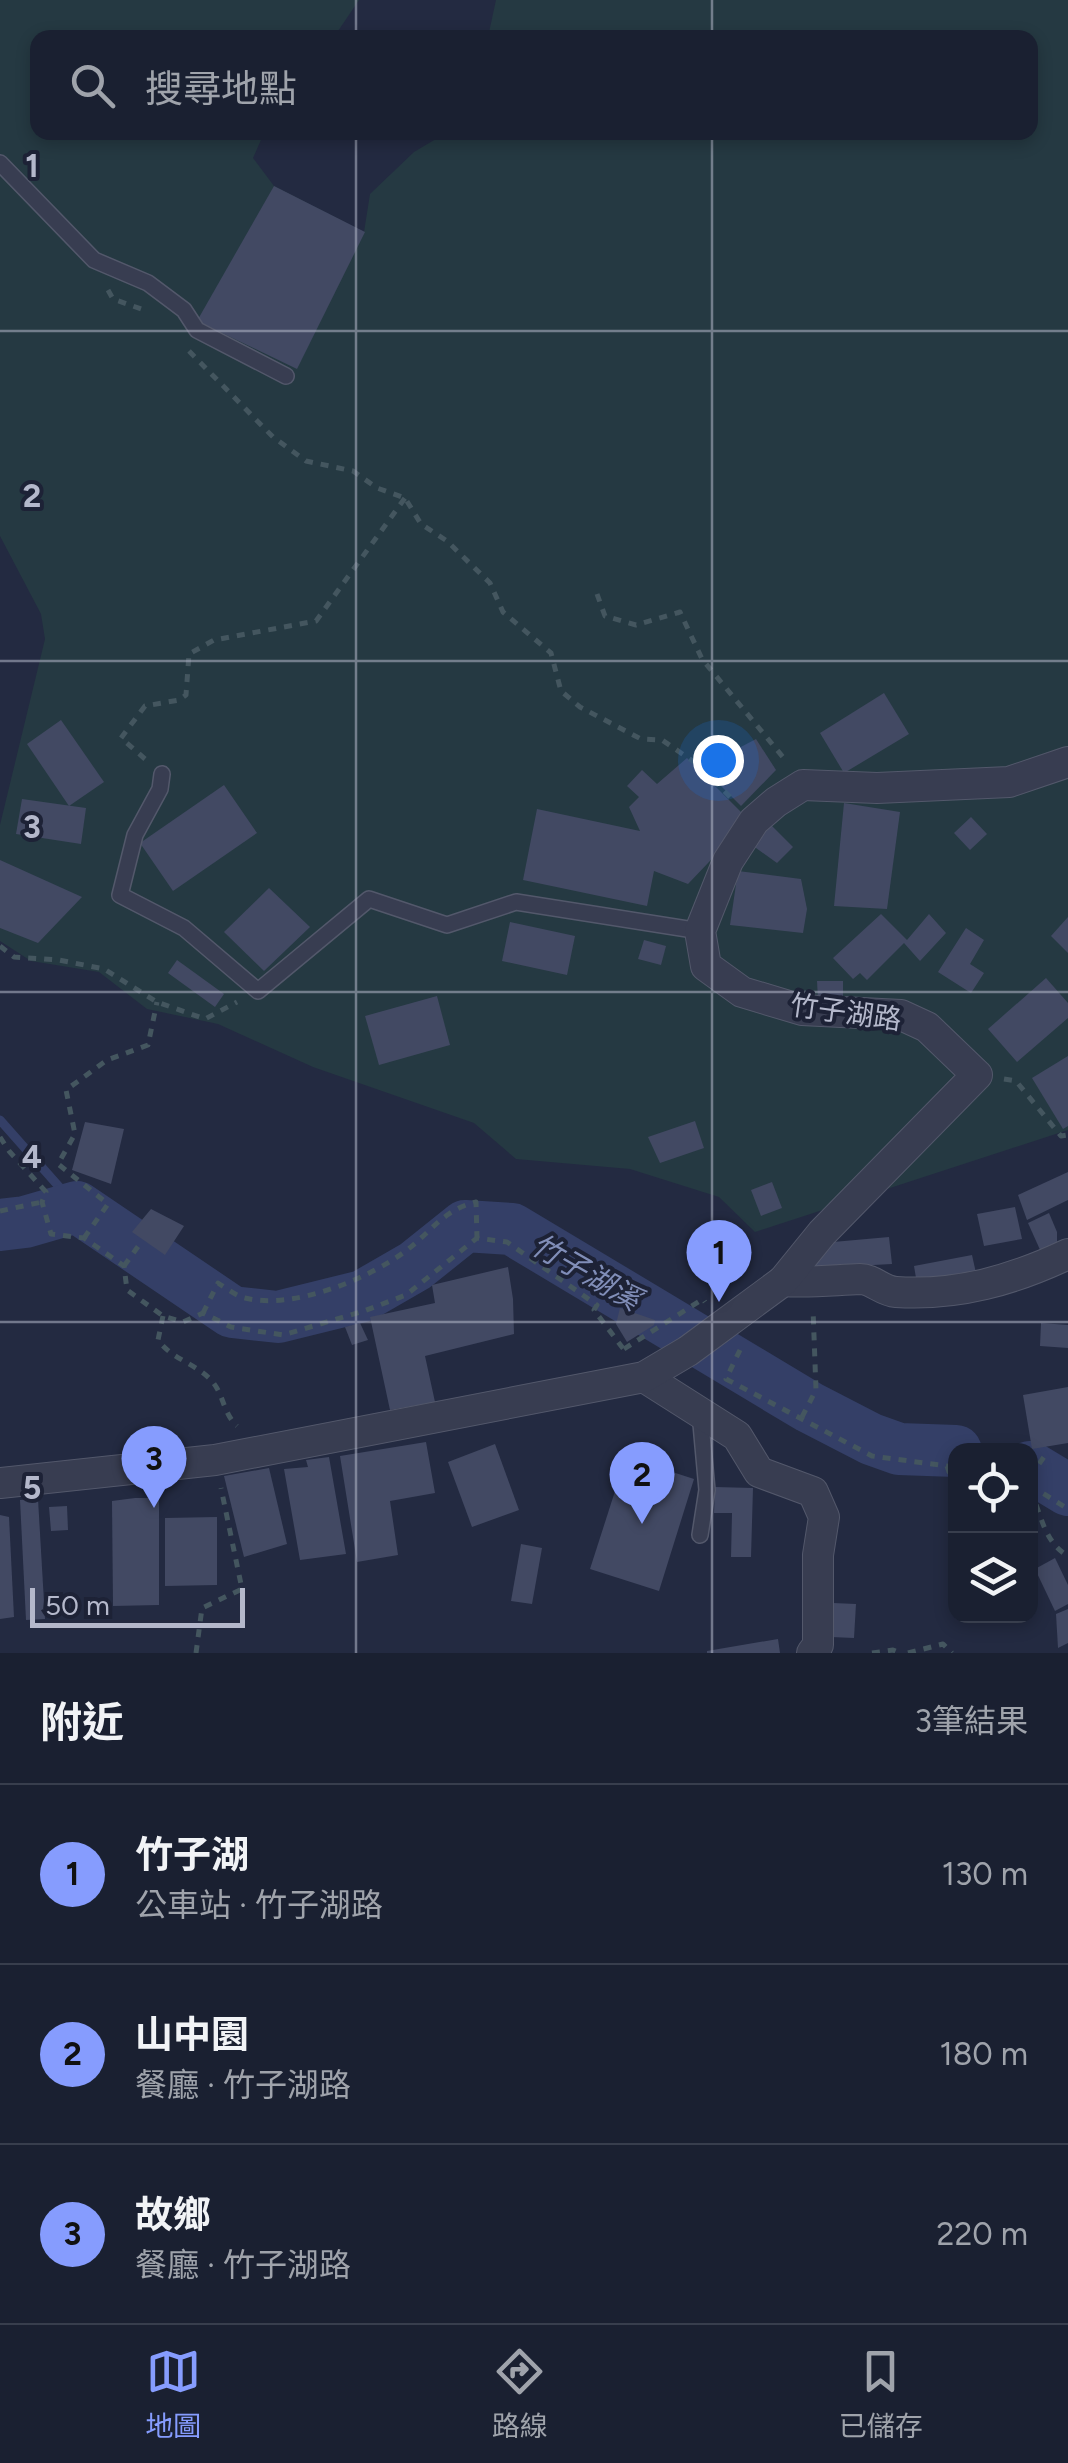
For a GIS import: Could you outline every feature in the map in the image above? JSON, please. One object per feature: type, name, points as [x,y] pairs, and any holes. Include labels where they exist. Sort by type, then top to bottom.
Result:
[{"type":"street","points":[[700,931],[728,861],[754,822],[804,785],[877,788],[1009,782],[1068,762]]},
{"type":"street","name":"竹子湖路","points":[[700,931],[706,966],[742,992],[802,1010],[901,1015],[927,1027],[977,1075]]},
{"type":"street","points":[[798,1282],[822,1232],[977,1075]]},
{"type":"street","points":[[0,1483],[216,1460],[644,1377],[798,1282],[866,1279],[888,1291],[928,1294],[1011,1280],[1068,1254]]},
{"type":"street","points":[[644,1377],[737,1436],[759,1472],[813,1492],[824,1517],[818,1555],[818,1645],[812,1653]]},
{"type":"lane","points":[[0,163],[94,260],[148,283],[184,310],[197,330],[286,376]]},
{"type":"lane","points":[[162,774],[160,789],[134,835],[120,895],[184,928],[258,991],[370,899],[447,925],[516,902],[700,931]]},
{"type":"lane","points":[[700,1413],[707,1490],[700,1534]]},
{"type":"path","points":[[94,260],[113,299],[151,314]]},
{"type":"path","points":[[186,348],[273,437],[306,461],[353,472],[377,488],[404,498],[421,524],[447,541],[490,583],[503,612],[551,653],[562,691],[580,708],[640,739],[662,740],[700,766],[754,822]]},
{"type":"path","points":[[162,774],[121,738],[144,706],[180,700],[186,695],[189,654],[214,640],[316,621],[404,498]]},
{"type":"path","points":[[597,594],[604,616],[636,625],[680,612],[702,660],[768,736],[804,785]]},
{"type":"path","points":[[0,946],[14,957],[104,969],[157,1002],[205,1019],[258,991]]},
{"type":"path","points":[[84,1238],[108,1204],[58,1164],[75,1134],[66,1090],[107,1060],[148,1045],[157,1002]]},
{"type":"path","points":[[977,1075],[1016,1081],[1061,1136],[1068,1135]]},
{"type":"path","points":[[0,1137],[46,1192],[42,1202],[51,1234],[84,1238],[124,1266]]},
{"type":"path","points":[[0,1211],[42,1202]]},
{"type":"path","points":[[142,1241],[124,1266],[126,1290],[163,1316],[183,1322],[203,1313],[218,1283],[245,1298],[305,1298],[373,1271],[407,1250],[454,1207],[476,1202],[477,1238]]},
{"type":"path","points":[[203,1313],[231,1327],[283,1334],[406,1295],[477,1238],[508,1242],[597,1304],[594,1310],[605,1323]]},
{"type":"path","points":[[798,1282],[816,1390],[802,1418]]},
{"type":"path","points":[[624,1349],[703,1299]]},
{"type":"path","points":[[163,1316],[158,1340],[169,1356],[209,1378],[221,1394],[227,1416],[262,1451]]},
{"type":"path","points":[[742,1345],[726,1379],[872,1456],[948,1469]]},
{"type":"path","points":[[1038,1469],[1046,1454]]},
{"type":"path","points":[[196,1653],[202,1608],[242,1589],[216,1460]]},
{"type":"path","points":[[1038,1489],[1068,1510]]},
{"type":"path","points":[[1038,1510],[1055,1548],[1068,1556]]},
{"type":"path","points":[[908,1653],[943,1644],[952,1653]]},
{"type":"path","points":[[872,1653],[900,1653]]},
{"type":"shaded area","points":[[0,0],[359,0],[339,30],[30,30],[30,140],[261,140],[253,158],[274,186],[364,232],[370,194],[414,152],[434,140],[1038,140],[1038,30],[490,30],[496,0],[1068,0],[1068,1130],[755,1232],[719,1197],[630,1169],[516,1159],[474,1123],[313,1067],[218,1024],[147,1009],[99,972],[31,961],[0,941],[0,825],[45,639],[41,614],[0,536]]},
{"type":"building","points":[[274,186],[365,232],[297,369],[197,321]]},
{"type":"building","points":[[884,693],[909,734],[844,773],[820,733]]},
{"type":"building","points":[[61,720],[104,782],[69,806],[27,744]]},
{"type":"building","points":[[756,739],[776,770],[741,806],[712,777],[737,749]]},
{"type":"building","points":[[687,758],[749,820],[688,884],[654,871],[647,906],[523,880],[537,809],[640,831],[629,807],[639,797],[627,786],[642,770],[657,784]]},
{"type":"building","points":[[224,785],[257,833],[173,891],[140,843]]},
{"type":"building","points":[[22,799],[86,808],[81,844],[16,834]]},
{"type":"building","points":[[844,803],[900,812],[887,909],[834,906]]},
{"type":"building","points":[[971,817],[987,834],[970,850],[954,833]]},
{"type":"building","points":[[769,823],[793,847],[777,863],[749,843]]},
{"type":"building","points":[[0,860],[82,897],[38,943],[0,928]]},
{"type":"building","points":[[738,871],[801,879],[807,909],[803,933],[730,925]]},
{"type":"building","points":[[269,888],[310,927],[264,971],[224,932]]},
{"type":"building","points":[[881,914],[907,940],[929,914],[946,933],[920,961],[904,943],[867,980],[860,973],[853,979],[833,958]]},
{"type":"building","points":[[1068,917],[1068,953],[1051,936]]},
{"type":"building","points":[[510,922],[575,936],[567,975],[502,961]]},
{"type":"building","points":[[966,928],[984,940],[970,964],[984,973],[971,993],[938,972]]},
{"type":"building","points":[[644,940],[666,946],[661,965],[638,959]]},
{"type":"building","points":[[177,960],[224,994],[215,1007],[168,973]]},
{"type":"building","points":[[1046,978],[1068,1003],[1068,1018],[1017,1062],[988,1029]]},
{"type":"building","points":[[817,981],[843,981],[843,998],[818,999]]},
{"type":"building","points":[[437,996],[450,1045],[379,1065],[365,1016]]},
{"type":"building","points":[[1068,1056],[1068,1126],[1063,1129],[1032,1078]]},
{"type":"building","points":[[695,1121],[704,1148],[660,1163],[648,1137]]},
{"type":"building","points":[[85,1122],[124,1129],[111,1184],[72,1170]]},
{"type":"building","points":[[1068,1172],[1068,1200],[1027,1220],[1018,1195]]},
{"type":"building","points":[[772,1182],[782,1208],[761,1216],[751,1190]]},
{"type":"building","points":[[1015,1207],[1022,1239],[984,1246],[977,1214]]},
{"type":"building","points":[[151,1209],[184,1226],[165,1255],[132,1232]]},
{"type":"building","points":[[1049,1213],[1057,1232],[1057,1245],[1041,1252],[1028,1223]]},
{"type":"building","points":[[889,1237],[892,1264],[816,1272],[815,1263],[833,1242]]},
{"type":"building","points":[[972,1255],[976,1273],[917,1284],[914,1266]]},
{"type":"building","points":[[508,1267],[514,1334],[425,1356],[435,1402],[390,1410],[370,1317],[435,1303],[432,1285]]},
{"type":"building","points":[[620,1308],[655,1320],[654,1325],[627,1342],[616,1324]]},
{"type":"building","points":[[360,1323],[368,1340],[352,1345],[345,1327]]},
{"type":"building","points":[[1041,1323],[1068,1325],[1068,1348],[1040,1346]]},
{"type":"building","points":[[1068,1387],[1068,1443],[1038,1448],[1038,1443],[1031,1443],[1023,1395]]},
{"type":"building","points":[[426,1442],[435,1493],[390,1501],[398,1555],[357,1562],[340,1456]]},
{"type":"building","points":[[495,1444],[519,1510],[472,1527],[448,1462]]},
{"type":"building","points":[[329,1457],[346,1554],[300,1560],[284,1469],[308,1467],[306,1460]]},
{"type":"building","points":[[626,1457],[694,1479],[659,1591],[590,1569]]},
{"type":"building","points":[[269,1468],[287,1544],[244,1557],[224,1476]]},
{"type":"building","points":[[715,1487],[753,1488],[751,1557],[731,1557],[732,1513],[714,1513]]},
{"type":"building","points":[[159,1498],[159,1605],[113,1606],[112,1501]]},
{"type":"building","points":[[38,1499],[45,1619],[26,1620],[20,1500]]},
{"type":"building","points":[[67,1506],[68,1530],[51,1531],[49,1507]]},
{"type":"building","points":[[0,1515],[9,1517],[14,1617],[0,1619]]},
{"type":"building","points":[[217,1517],[217,1585],[165,1586],[165,1518]]},
{"type":"building","points":[[521,1544],[542,1548],[532,1604],[511,1601]]},
{"type":"building","points":[[1055,1558],[1068,1585],[1068,1604],[1055,1611],[1038,1567]]},
{"type":"building","points":[[833,1603],[856,1604],[854,1638],[831,1637]]},
{"type":"building","points":[[1068,1609],[1068,1643],[1058,1648],[1056,1614]]},
{"type":"building","points":[[778,1639],[780,1653],[707,1653],[707,1651]]},
{"type":"waterway","points":[[0,1120],[77,1207]]},
{"type":"waterway","name":"竹子湖溪","points":[[0,1225],[77,1207],[232,1312],[278,1317],[363,1296],[415,1266],[465,1226],[512,1229],[809,1407],[871,1439],[899,1449],[948,1451]]},
{"type":"waterway","name":"竹子湖溪","points":[[1038,1472],[1068,1490]]},
{"type":"place","name":"竹子湖","points":[[719,1302]]},
{"type":"place","name":"故鄉","points":[[154,1508]]},
{"type":"place","name":"山中園","points":[[642,1524]]}]
